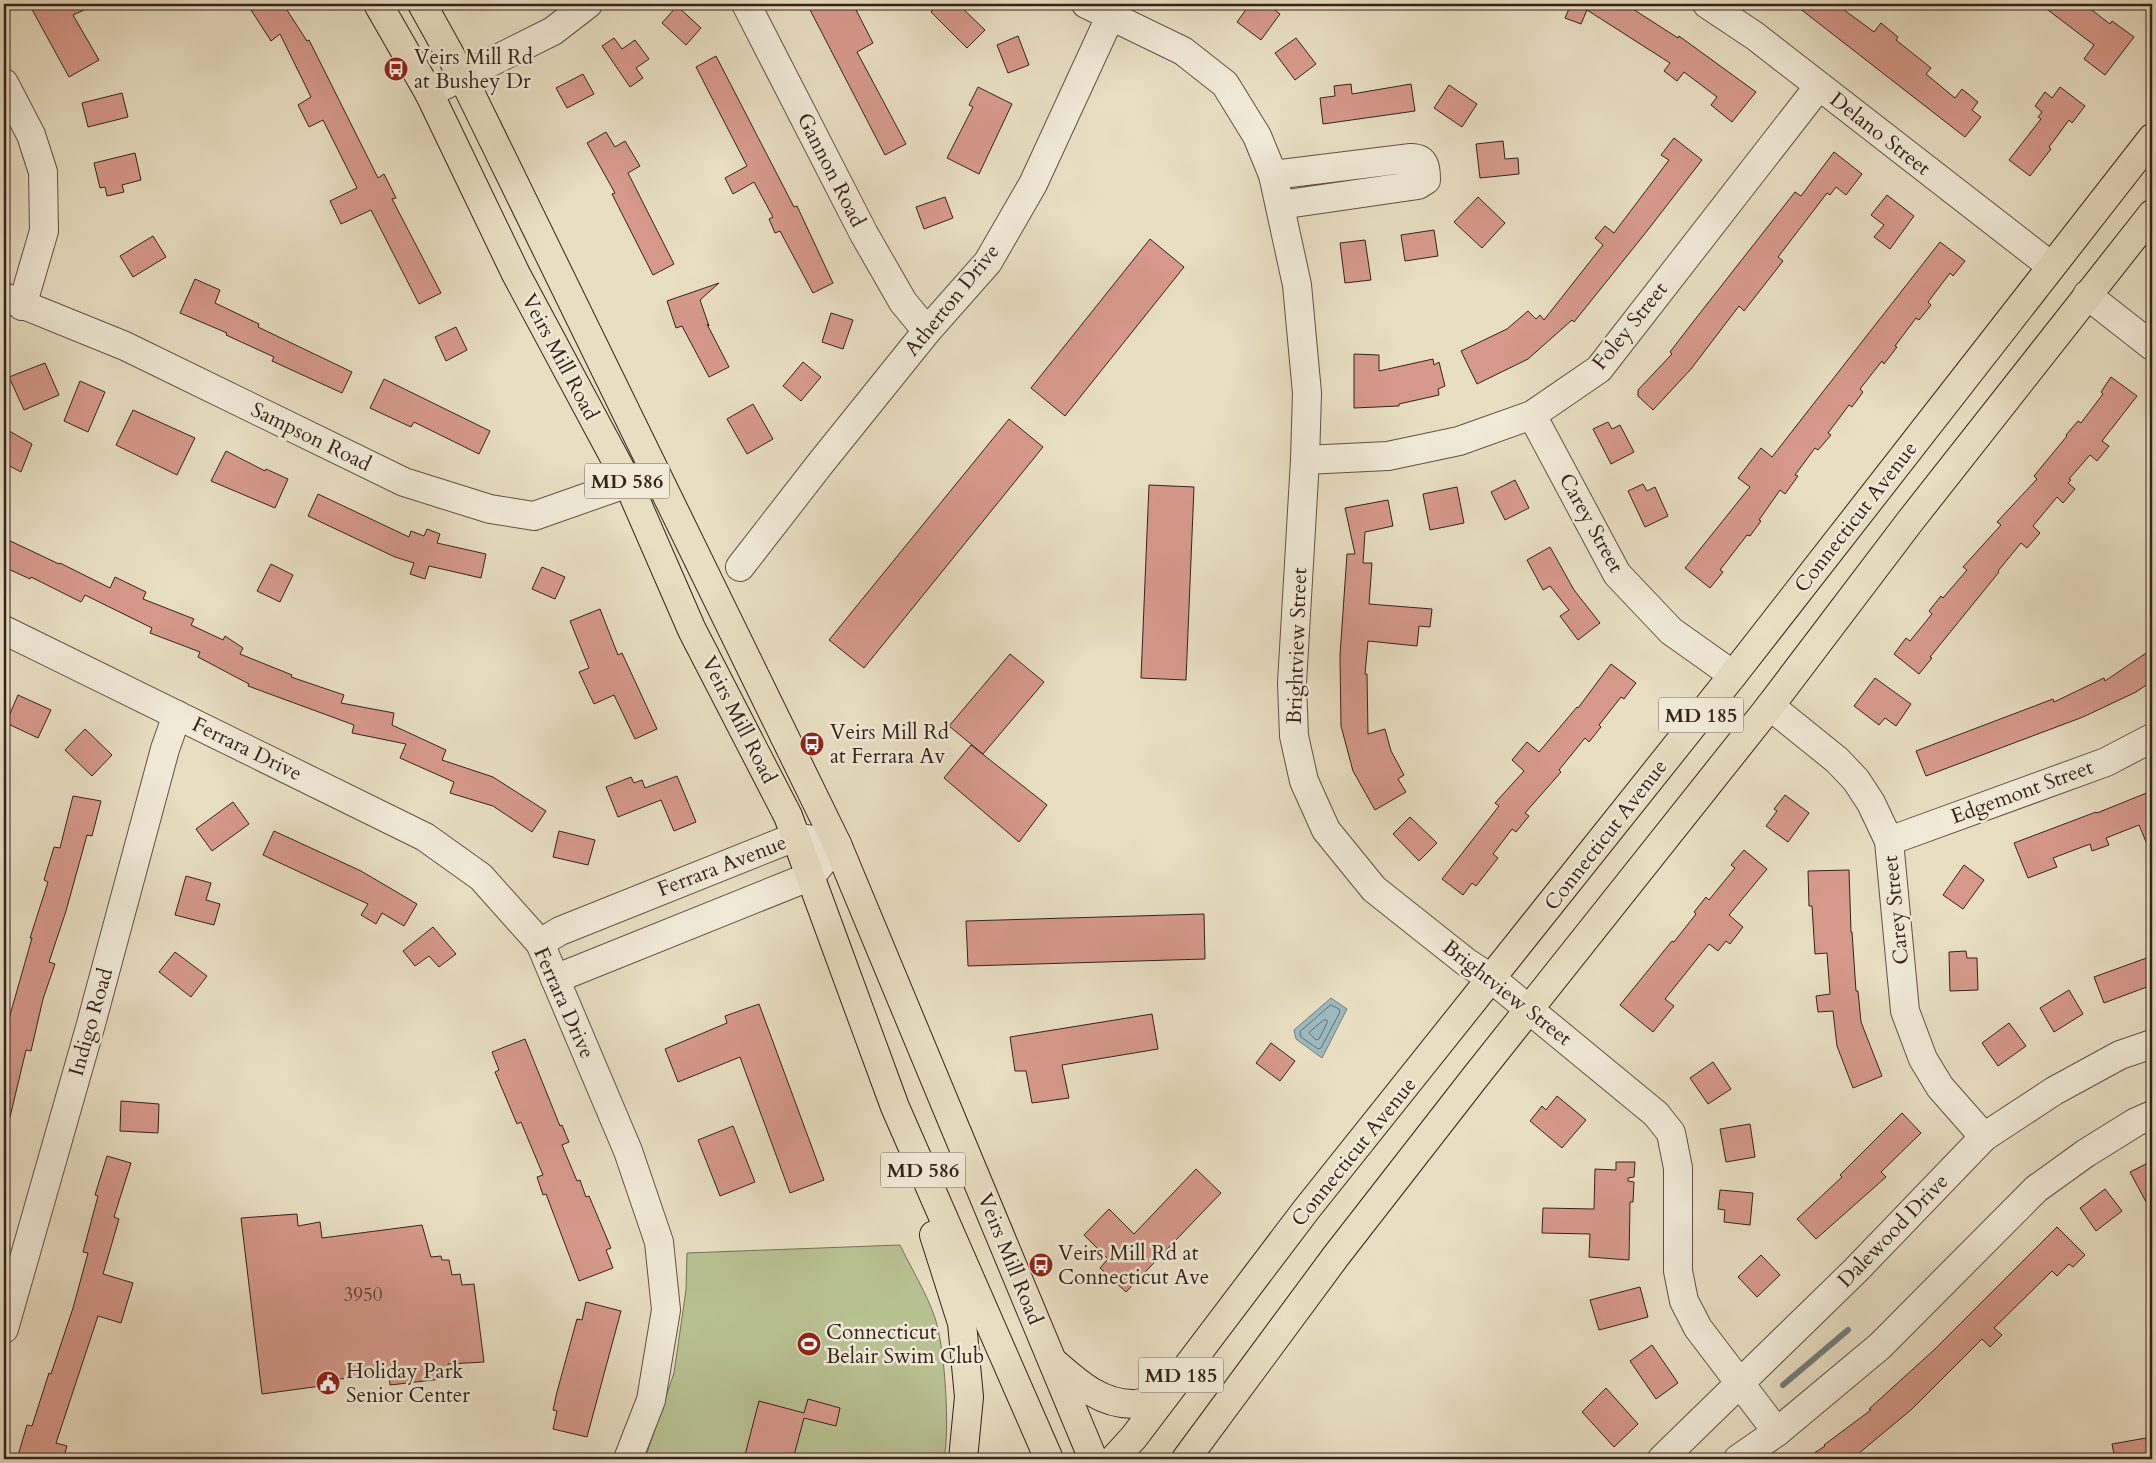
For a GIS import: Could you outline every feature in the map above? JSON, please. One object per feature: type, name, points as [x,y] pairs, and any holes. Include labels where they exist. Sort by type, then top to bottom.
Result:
[{"type":"main road","name":"Veirs Mill Road","points":[[378,4],[429,93],[516,274],[628,483],[692,630],[788,816],[894,1107],[1049,1459]]},
{"type":"main road","name":"Veirs Mill Road","points":[[422,4],[462,76],[837,844],[1093,1459]]},
{"type":"main road","name":"Connecticut Avenue","points":[[1114,1459],[1134,1437],[1306,1210],[1733,675],[2152,138]]},
{"type":"main road","name":"MD 185","points":[[1186,1459],[1336,1256],[1770,706],[1912,520],[2152,214]]},
{"type":"main road","points":[[894,1107],[962,1323],[969,1397],[963,1459]]},
{"type":"main road","points":[[1052,1360],[1081,1386],[1105,1399],[1135,1404],[1164,1397]]},
{"type":"main road","points":[[1192,1459],[1208,1430]]},
{"type":"street","points":[[429,93],[552,31],[588,4]]},
{"type":"street","name":"Gannon Road","points":[[746,4],[864,234],[903,302],[927,331]]},
{"type":"street","name":"Brightview Street","points":[[1086,4],[1114,10],[1183,51],[1225,84],[1257,136],[1273,175],[1297,285],[1307,393],[1292,683],[1294,736],[1304,781],[1326,830],[1374,889],[1466,962],[1492,979],[1656,1114],[1671,1133],[1678,1168],[1678,1271],[1684,1301],[1698,1328],[1777,1432]]},
{"type":"street","name":"Delano Street","points":[[1707,4],[1755,36],[2051,266]]},
{"type":"street","name":"Atherton Drive","points":[[740,567],[927,331],[988,262],[1033,184],[1114,10]]},
{"type":"street","points":[[4,83],[31,135],[43,172],[44,232],[13,302]]},
{"type":"street","name":"Foley Street","points":[[1305,460],[1388,456],[1460,441],[1532,416],[1598,368],[1819,86]]},
{"type":"street","points":[[1273,175],[1411,158],[1418,158],[1426,168],[1426,180],[1418,185],[1280,205]]},
{"type":"street","points":[[2087,295],[2152,346]]},
{"type":"street","name":"Sampson Road","points":[[13,302],[124,346],[404,482],[490,510],[534,516],[628,483]]},
{"type":"street","name":"Carey Street","points":[[1532,416],[1617,574],[1671,631],[1733,675]]},
{"type":"street","name":"Ferrara Drive","points":[[4,630],[425,837],[480,877],[540,943],[628,1151],[659,1242],[666,1310],[651,1400],[628,1459]]},
{"type":"street","name":"Carey Street","points":[[1770,706],[1837,760],[1856,780],[1871,803],[1889,841],[1906,1011],[1923,1059],[1940,1087],[1984,1137]]},
{"type":"street","name":"Indigo Road","points":[[4,1329],[91,1024],[165,749],[176,715]]},
{"type":"street","name":"Edgemont Street","points":[[1889,841],[2106,762],[2152,738]]},
{"type":"street","name":"Ferrara Avenue","points":[[540,943],[560,930],[795,837],[837,844],[811,876],[555,979]]},
{"type":"street","name":"Dalewood Drive","points":[[1662,1459],[1856,1270],[1984,1137],[2054,1090],[2120,1055],[2152,1044]]},
{"type":"street","points":[[1738,1459],[1777,1432],[1880,1346],[2036,1189],[2086,1153],[2136,1122],[2152,1115]]},
{"type":"green space","name":"Connecticut Belair Swim Club","points":[[900,1245],[928,1300],[939,1331],[944,1368],[947,1429],[944,1459],[645,1459],[674,1373],[686,1290],[687,1253]]},
{"type":"water","points":[[1331,998],[1347,1009],[1322,1058],[1296,1039],[1294,1030]]},
{"type":"building","points":[[29,4],[97,4],[73,15],[99,60],[69,77]]},
{"type":"building","points":[[261,4],[283,4],[307,41],[309,40],[378,178],[384,174],[396,198],[392,199],[441,293],[419,304],[371,210],[341,224],[330,201],[357,188],[323,120],[309,127],[298,105],[311,97],[280,34],[271,41],[251,10]]},
{"type":"building","points":[[807,4],[853,4],[873,43],[857,52],[906,144],[885,155]]},
{"type":"building","points":[[938,4],[958,4],[985,30],[967,48],[931,12]]},
{"type":"building","points":[[1250,4],[1267,4],[1280,14],[1261,40],[1237,22]]},
{"type":"building","points":[[1571,4],[1625,4],[1678,38],[1679,36],[1756,92],[1732,122],[1711,105],[1717,97],[1684,72],[1677,81],[1664,71],[1670,63],[1587,10],[1581,24],[1565,18]]},
{"type":"building","points":[[1794,4],[1836,4],[1874,32],[1881,23],[1898,37],[1896,40],[1931,68],[1926,74],[1955,98],[1962,89],[1978,102],[1972,110],[1981,117],[1965,137]]},
{"type":"building","points":[[2040,4],[2084,4],[2110,24],[2112,21],[2134,37],[2105,75],[2084,59],[2094,45]]},
{"type":"building","points":[[677,6],[701,28],[686,45],[662,23]]},
{"type":"building","points":[[1018,36],[1029,65],[1008,73],[997,45]]},
{"type":"building","points":[[614,38],[622,49],[635,40],[649,59],[636,68],[643,78],[630,87],[602,46]]},
{"type":"building","points":[[1296,38],[1316,64],[1295,80],[1275,53]]},
{"type":"building","points":[[716,56],[794,207],[797,206],[833,283],[813,293],[780,231],[775,233],[769,219],[773,217],[754,182],[733,194],[725,178],[747,166],[696,67]]},
{"type":"building","points":[[583,74],[594,94],[567,108],[556,88]]},
{"type":"building","points":[[1351,84],[1352,94],[1411,84],[1415,111],[1323,124],[1320,98],[1335,96],[1334,86]]},
{"type":"building","points":[[1449,85],[1477,104],[1462,127],[1434,108]]},
{"type":"building","points":[[978,87],[1012,104],[979,174],[947,158],[973,107],[969,105]]},
{"type":"building","points":[[2060,87],[2085,106],[2072,123],[2069,120],[2049,147],[2051,149],[2030,176],[2009,160],[2041,119],[2038,117],[2042,112],[2035,106],[2045,92],[2052,98]]},
{"type":"building","points":[[122,93],[128,117],[88,127],[82,103]]},
{"type":"building","points":[[606,132],[615,147],[625,141],[640,166],[628,173],[674,264],[653,275],[612,194],[615,193],[587,143]]},
{"type":"building","points":[[1674,138],[1702,160],[1647,231],[1574,322],[1572,320],[1528,359],[1477,384],[1461,351],[1507,329],[1528,311],[1536,319],[1540,315],[1544,320],[1603,245],[1595,238],[1605,226],[1614,233],[1669,160],[1661,155]]},
{"type":"building","points":[[1503,141],[1505,159],[1518,158],[1519,174],[1480,178],[1476,144]]},
{"type":"building","points":[[1834,152],[1862,174],[1846,195],[1836,187],[1830,195],[1827,193],[1778,257],[1783,261],[1744,311],[1739,306],[1691,369],[1653,410],[1638,396],[1638,390],[1672,354],[1670,352],[1795,192],[1801,196]]},
{"type":"building","points":[[135,153],[141,180],[122,185],[124,192],[107,196],[105,187],[100,188],[94,163]]},
{"type":"building","points":[[1887,195],[1914,216],[1890,249],[1874,237],[1884,225],[1871,215]]},
{"type":"building","points":[[945,197],[953,218],[924,229],[916,207]]},
{"type":"building","points":[[1478,197],[1505,223],[1482,248],[1454,222]]},
{"type":"building","points":[[1434,230],[1438,256],[1405,261],[1401,235]]},
{"type":"building","points":[[153,236],[166,257],[133,277],[120,256]]},
{"type":"building","points":[[1150,239],[1184,267],[1065,416],[1031,388]]},
{"type":"building","points":[[1365,240],[1371,280],[1345,283],[1340,243]]},
{"type":"building","points":[[1940,242],[1965,261],[1953,276],[1950,273],[1928,302],[1931,305],[1919,320],[1916,318],[1884,364],[1882,361],[1860,389],[1863,392],[1852,407],[1849,405],[1828,433],[1831,435],[1818,450],[1815,448],[1795,475],[1798,476],[1785,494],[1780,490],[1759,520],[1761,521],[1750,536],[1747,535],[1720,570],[1723,572],[1710,588],[1685,568],[1750,487],[1738,478],[1761,448],[1772,457]]},
{"type":"building","points":[[195,279],[220,290],[215,303],[259,324],[258,327],[352,372],[342,393],[272,361],[274,357],[226,335],[227,333],[180,313]]},
{"type":"building","points":[[719,283],[700,300],[709,326],[707,324],[729,367],[709,377],[682,326],[676,328],[667,301]]},
{"type":"building","points":[[831,313],[853,320],[843,349],[822,342]]},
{"type":"building","points":[[456,327],[467,350],[446,361],[435,337]]},
{"type":"building","points":[[1354,354],[1379,355],[1379,371],[1433,359],[1434,365],[1439,362],[1445,386],[1438,389],[1439,395],[1399,404],[1399,406],[1354,408]]},
{"type":"building","points":[[803,362],[821,377],[801,401],[783,386]]},
{"type":"building","points":[[45,363],[59,395],[24,410],[9,377]]},
{"type":"building","points":[[2111,377],[2137,396],[2102,441],[2109,446],[2097,461],[2090,455],[2069,479],[2071,480],[2068,483],[2075,489],[2063,503],[2057,497],[2033,526],[2040,533],[2027,548],[2021,543],[1930,657],[1932,658],[1919,674],[1894,654],[1906,638],[1910,641],[1932,614],[1929,611],[1941,596],[1943,598],[1967,570],[1963,567],[2001,525],[1997,522],[2037,479],[2034,476],[2066,435],[2078,421],[2081,423],[2103,394],[2101,392]]},
{"type":"building","points":[[384,379],[490,431],[479,454],[414,422],[411,427],[370,408]]},
{"type":"building","points":[[80,381],[105,392],[88,432],[64,421]]},
{"type":"building","points":[[753,404],[773,439],[747,454],[727,419]]},
{"type":"building","points":[[133,410],[195,438],[177,475],[116,445]]},
{"type":"building","points":[[1009,419],[1043,447],[864,668],[829,640]]},
{"type":"building","points":[[1608,422],[1612,429],[1620,425],[1634,452],[1611,464],[1593,429]]},
{"type":"building","points":[[4,428],[32,444],[21,472],[4,463]]},
{"type":"building","points":[[226,451],[265,471],[266,469],[288,479],[275,508],[211,481]]},
{"type":"building","points":[[1515,480],[1529,508],[1505,520],[1491,492]]},
{"type":"building","points":[[1643,484],[1647,491],[1655,487],[1668,516],[1645,527],[1628,491]]},
{"type":"building","points":[[1149,485],[1194,487],[1186,680],[1141,678]]},
{"type":"building","points":[[1457,487],[1464,523],[1430,530],[1423,494]]},
{"type":"building","points":[[318,494],[409,537],[411,531],[424,536],[427,529],[440,534],[437,543],[486,554],[481,578],[429,566],[425,579],[410,574],[414,563],[395,557],[308,516]]},
{"type":"building","points":[[1388,500],[1393,526],[1365,532],[1363,563],[1372,563],[1369,604],[1432,609],[1430,627],[1419,626],[1417,646],[1368,641],[1365,674],[1367,674],[1368,734],[1385,729],[1391,751],[1404,775],[1398,779],[1406,792],[1375,810],[1353,771],[1341,726],[1340,655],[1347,554],[1355,554],[1345,508]]},
{"type":"building","points":[[4,538],[110,588],[115,577],[146,592],[143,599],[194,619],[191,625],[223,640],[225,636],[243,648],[240,654],[292,675],[291,677],[344,695],[341,703],[394,713],[392,725],[446,750],[442,760],[493,777],[546,811],[532,832],[493,806],[450,793],[454,782],[400,758],[406,744],[352,733],[354,725],[248,686],[249,684],[198,657],[200,652],[150,633],[152,628],[85,595],[81,602],[31,577],[30,579],[4,567]]},
{"type":"building","points":[[1550,547],[1574,590],[1600,623],[1578,640],[1560,616],[1569,610],[1550,586],[1543,590],[1527,560]]},
{"type":"building","points":[[271,564],[293,575],[280,602],[257,591]]},
{"type":"building","points":[[542,567],[565,577],[555,599],[532,589]]},
{"type":"building","points":[[600,609],[618,655],[622,653],[657,729],[635,739],[614,695],[594,704],[579,672],[589,668],[570,621]]},
{"type":"building","points":[[2152,649],[2152,681],[2136,692],[2083,717],[1926,776],[1916,751],[2053,699],[2054,702],[2104,678],[2105,681]]},
{"type":"building","points":[[1010,654],[1044,682],[983,754],[949,726]]},
{"type":"building","points":[[1611,664],[1636,683],[1624,699],[1621,697],[1599,725],[1601,727],[1589,742],[1585,738],[1559,770],[1561,772],[1525,813],[1529,816],[1516,832],[1512,829],[1493,854],[1498,858],[1476,886],[1472,883],[1463,895],[1442,879],[1499,806],[1495,803],[1524,771],[1512,760],[1527,742],[1539,752],[1578,708]]},
{"type":"building","points":[[1875,678],[1911,704],[1896,726],[1885,718],[1879,725],[1854,706]]},
{"type":"building","points":[[18,695],[51,710],[38,738],[6,723]]},
{"type":"building","points":[[85,729],[112,755],[92,776],[65,750]]},
{"type":"building","points":[[971,745],[1047,805],[1019,842],[944,778]]},
{"type":"building","points":[[677,776],[696,822],[674,831],[661,800],[618,817],[606,787],[631,777],[634,783],[642,780],[645,788]]},
{"type":"building","points":[[2149,792],[2152,800],[2152,856],[2139,825],[2106,838],[2109,845],[2092,851],[2090,844],[2053,858],[2057,867],[2028,878],[2014,843]]},
{"type":"building","points":[[1785,795],[1809,813],[1788,842],[1766,826],[1777,811],[1774,809]]},
{"type":"building","points":[[73,796],[101,801],[92,836],[87,835],[66,911],[49,962],[55,964],[43,999],[31,1051],[26,1050],[10,1117],[4,1116],[4,1036],[32,938],[30,938],[48,882],[44,880],[54,847],[60,848]]},
{"type":"building","points":[[233,802],[249,824],[212,851],[196,829]]},
{"type":"building","points":[[1410,817],[1437,843],[1419,861],[1393,834]]},
{"type":"building","points":[[274,831],[361,871],[417,904],[404,926],[382,913],[376,924],[361,915],[368,904],[263,855]]},
{"type":"building","points":[[559,831],[595,840],[588,865],[553,857]]},
{"type":"building","points":[[1744,850],[1767,869],[1729,915],[1743,927],[1730,944],[1726,941],[1718,951],[1709,944],[1665,999],[1674,1006],[1653,1032],[1620,1005],[1672,941],[1674,942],[1696,914],[1694,912],[1706,897],[1709,900],[1735,868],[1731,865]]},
{"type":"building","points":[[1964,865],[1984,880],[1963,909],[1943,895]]},
{"type":"building","points":[[1849,870],[1851,932],[1856,991],[1858,991],[1861,1022],[1882,1076],[1853,1088],[1837,1046],[1833,1011],[1818,1012],[1816,996],[1830,994],[1827,953],[1815,954],[1812,906],[1809,906],[1808,871]]},
{"type":"building","points":[[186,876],[211,883],[206,900],[220,904],[214,925],[175,915]]},
{"type":"building","points":[[1204,914],[1205,959],[968,966],[966,921]]},
{"type":"building","points":[[433,927],[456,954],[439,967],[429,956],[415,966],[403,951]]},
{"type":"building","points":[[1966,951],[1967,958],[1977,958],[1978,990],[1950,991],[1949,952]]},
{"type":"building","points":[[175,952],[207,976],[191,997],[159,972]]},
{"type":"building","points":[[2152,956],[2152,985],[2104,1003],[2094,977]]},
{"type":"building","points":[[2069,990],[2083,1014],[2054,1032],[2040,1008]]},
{"type":"building","points":[[759,1004],[824,1180],[790,1193],[740,1057],[678,1082],[665,1049],[727,1023],[725,1016]]},
{"type":"building","points":[[1152,1014],[1158,1049],[1062,1065],[1069,1098],[1032,1103],[1026,1071],[1015,1071],[1010,1037]]},
{"type":"building","points":[[2009,1023],[2026,1046],[1998,1066],[1982,1043]]},
{"type":"building","points":[[525,1039],[560,1126],[562,1125],[569,1142],[562,1145],[577,1181],[580,1180],[586,1197],[589,1196],[611,1248],[606,1250],[613,1268],[579,1281],[546,1194],[543,1195],[537,1177],[543,1175],[521,1122],[517,1124],[495,1072],[499,1070],[492,1052]]},
{"type":"building","points":[[1271,1043],[1295,1061],[1280,1081],[1256,1063]]},
{"type":"building","points":[[1713,1062],[1731,1089],[1708,1104],[1690,1078]]},
{"type":"building","points":[[1557,1096],[1586,1120],[1562,1148],[1530,1121],[1542,1106],[1546,1110]]},
{"type":"building","points":[[121,1101],[159,1104],[158,1133],[120,1131]]},
{"type":"building","points":[[1902,1113],[1921,1133],[1881,1172],[1886,1177],[1816,1239],[1797,1219],[1842,1177],[1840,1175]]},
{"type":"building","points":[[1750,1124],[1755,1157],[1726,1162],[1720,1129]]},
{"type":"building","points":[[733,1126],[755,1182],[720,1196],[698,1140]]},
{"type":"building","points":[[107,1156],[131,1163],[114,1217],[119,1219],[103,1274],[133,1283],[121,1323],[98,1316],[56,1443],[67,1446],[63,1459],[17,1459],[27,1425],[32,1426],[73,1308],[88,1253],[83,1252],[98,1196],[95,1195]]},
{"type":"building","points":[[2152,1161],[2152,1213],[2130,1172]]},
{"type":"building","points":[[1616,1162],[1635,1162],[1634,1177],[1628,1178],[1628,1181],[1634,1182],[1633,1202],[1630,1202],[1629,1260],[1589,1257],[1590,1234],[1542,1233],[1543,1208],[1594,1209],[1595,1169],[1616,1170]]},
{"type":"building","points":[[1196,1169],[1221,1193],[1126,1292],[1100,1268],[1108,1259],[1084,1235],[1109,1209],[1134,1234]]},
{"type":"building","points":[[2105,1189],[2122,1211],[2096,1231],[2080,1208]]},
{"type":"building","points":[[1720,1190],[1753,1193],[1750,1225],[1724,1222],[1725,1210],[1718,1209]]},
{"type":"building","name":"Holiday Park Senior Center","points":[[297,1214],[298,1226],[320,1222],[322,1238],[422,1225],[431,1257],[441,1256],[442,1260],[449,1260],[452,1275],[460,1274],[462,1285],[474,1284],[484,1362],[448,1364],[450,1378],[390,1385],[389,1374],[320,1381],[321,1386],[262,1394],[241,1218]]},
{"type":"building","points":[[2057,1227],[2085,1255],[2073,1267],[2069,1264],[2057,1276],[2052,1271],[1994,1328],[2002,1335],[1990,1347],[1982,1339],[1912,1409],[1852,1459],[1805,1459],[1871,1410],[1869,1409],[1934,1350]]},
{"type":"building","points":[[1761,1255],[1780,1275],[1757,1297],[1738,1277]]},
{"type":"building","points":[[1640,1287],[1648,1317],[1599,1330],[1590,1300]]},
{"type":"building","points":[[586,1302],[621,1311],[587,1437],[553,1429],[557,1411],[553,1410],[557,1392],[577,1319],[582,1320]]},
{"type":"building","points":[[1652,1345],[1678,1383],[1656,1399],[1630,1361]]},
{"type":"building","points":[[1606,1388],[1638,1424],[1614,1447],[1582,1412]]},
{"type":"building","points":[[808,1399],[840,1408],[836,1426],[804,1418],[793,1459],[744,1459],[759,1401],[804,1413]]},
{"type":"building","points":[[2146,1438],[2150,1459],[2115,1459],[2112,1444]]},
{"type":"waterway","points":[[1783,1385],[1848,1330]]},
{"type":"place","name":"Veirs Mill Rd at Bushey Dr","points":[[396,69]]},
{"type":"place","name":"Veirs Mill Rd at Ferrara Av","points":[[812,744]]},
{"type":"place","name":"Veirs Mill Rd at Connecticut Ave","points":[[1041,1265]]},
{"type":"place","name":"Connecticut Belair Swim Club","points":[[809,1344]]},
{"type":"place","name":"Holiday Park Senior Center","points":[[328,1383]]}]
